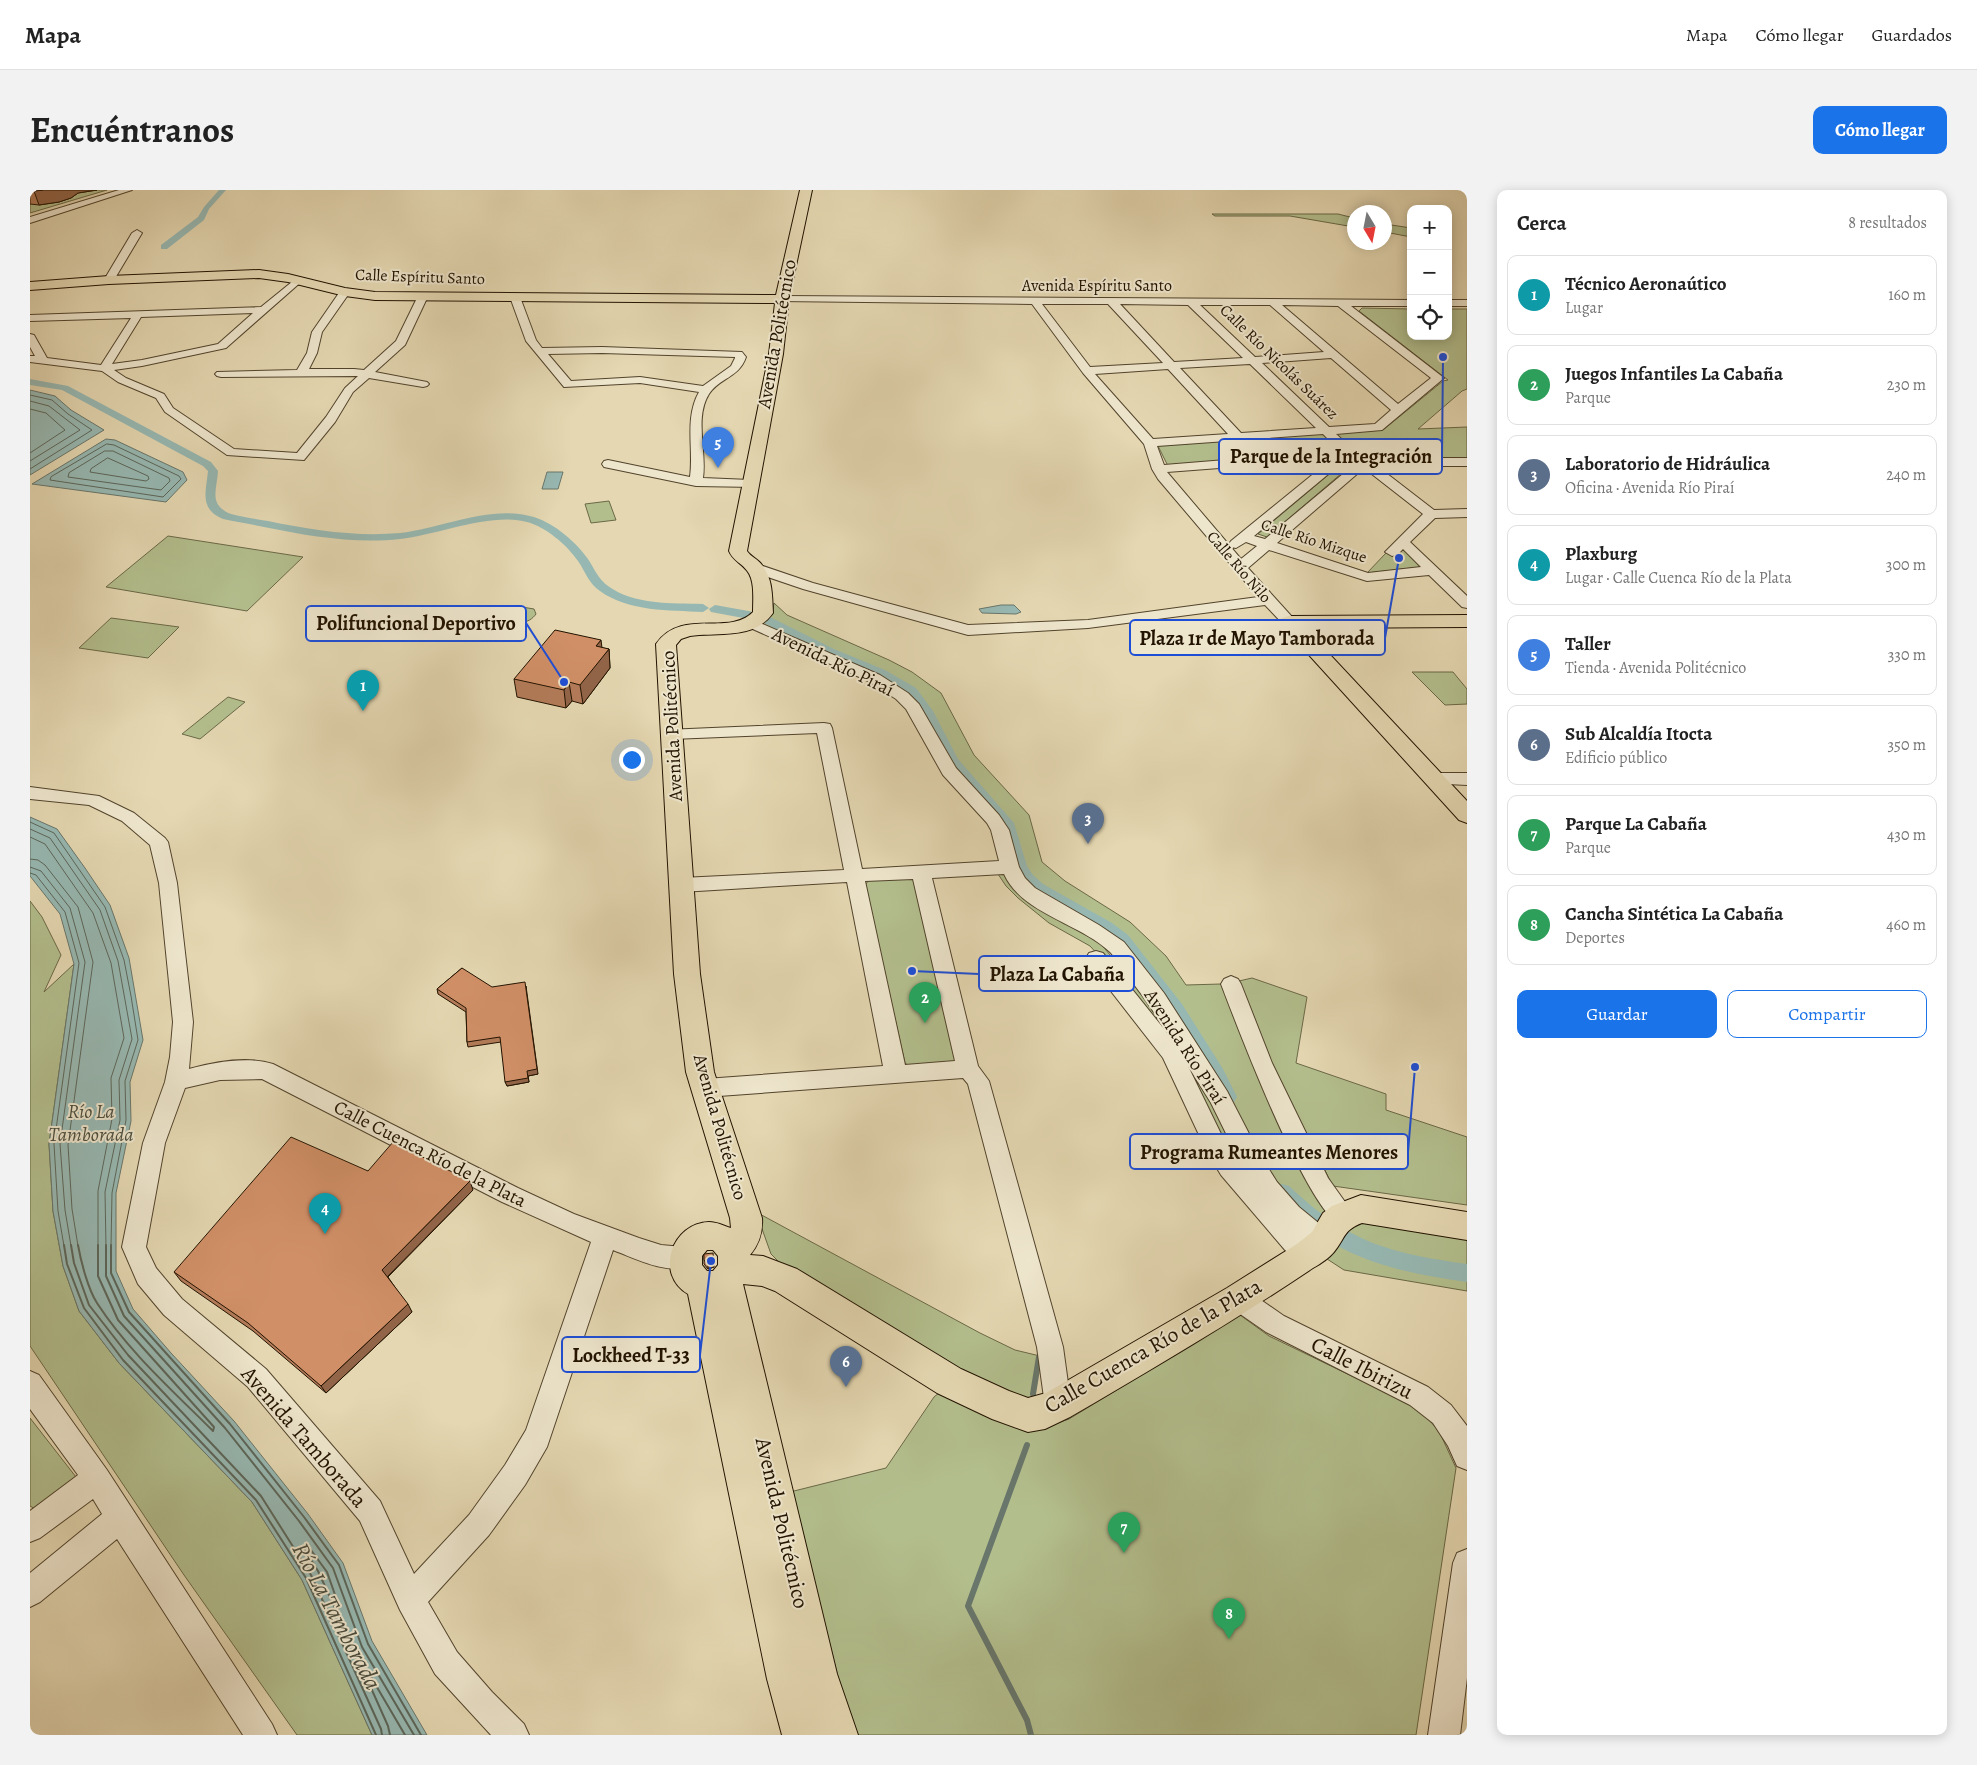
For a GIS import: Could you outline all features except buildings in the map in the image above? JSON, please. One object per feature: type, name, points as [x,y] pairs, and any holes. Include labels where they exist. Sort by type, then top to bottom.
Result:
[{"type":"main road","name":"Avenida Politécnico","points":[[716,1268],[744,1240],[747,1228],[746,1218],[700,1072],[687,974],[666,644],[669,639],[681,632],[756,619],[761,582],[755,568],[739,555],[738,551],[776,354],[782,299],[806,190]]},
{"type":"main road","name":"Calle Espíritu Santo","points":[[30,286],[110,280],[259,274],[298,280],[345,292],[375,296],[782,299]]},
{"type":"main road","points":[[1289,622],[1467,621]]},
{"type":"main road","name":"Calle Río Nilo","points":[[1289,622],[1467,815]]},
{"type":"main road","points":[[1327,1234],[1361,1209],[1467,1226]]},
{"type":"main road","name":"Calle Cuenca Río de la Plata","points":[[716,1268],[763,1271],[786,1280],[949,1381],[1004,1407],[1028,1415],[1045,1412],[1058,1405],[1239,1299],[1327,1234]]},
{"type":"main road","name":"Avenida Politécnico","points":[[716,1268],[787,1680],[803,1735]]},
{"type":"main road","name":"Avenida Politécnico","points":[[716,1268],[817,1674],[837,1735]]},
{"type":"street","points":[[30,220],[128,190]]},
{"type":"street","points":[[30,216],[45,216]]},
{"type":"street","points":[[110,280],[137,233]]},
{"type":"street","points":[[222,364],[265,310],[298,280]]},
{"type":"street","points":[[301,373],[312,353],[317,332],[345,292]]},
{"type":"street","points":[[104,368],[122,380],[160,396],[169,410],[231,452],[300,457],[331,419],[349,390],[401,343],[423,296]]},
{"type":"street","points":[[515,297],[531,341],[568,385],[640,380],[706,390]]},
{"type":"street","name":"Avenida Espíritu Santo","points":[[782,299],[1031,303],[1407,303]]},
{"type":"street","name":"Calle Río Nilo","points":[[1031,303],[1150,443],[1162,476],[1226,552],[1289,622]]},
{"type":"street","points":[[1113,303],[1238,437]]},
{"type":"street","points":[[1452,303],[1467,303]]},
{"type":"street","name":"Calle Río Nicolás Suárez","points":[[1192,304],[1326,431],[1352,459],[1431,514]]},
{"type":"street","points":[[1273,304],[1398,410]]},
{"type":"street","points":[[1150,443],[1378,428],[1438,378],[1342,304]]},
{"type":"street","name":"Avenida Espíritu Santo","points":[[1342,304],[1407,307]]},
{"type":"street","points":[[1452,307],[1467,307]]},
{"type":"street","points":[[30,318],[265,310]]},
{"type":"street","points":[[104,368],[138,314]]},
{"type":"street","points":[[30,337],[43,361]]},
{"type":"street","points":[[538,351],[620,350],[738,354],[741,357],[740,363],[734,370],[706,390],[696,414],[698,461],[696,482]]},
{"type":"street","points":[[1087,371],[1333,355]]},
{"type":"street","points":[[30,359],[91,368],[142,363],[222,364],[301,373],[367,373],[423,384]]},
{"type":"street","points":[[1158,469],[1254,463],[1298,458],[1467,462]]},
{"type":"street","points":[[1226,552],[1244,536],[1352,459]]},
{"type":"street","points":[[1240,567],[1268,544],[1352,459]]},
{"type":"street","points":[[608,464],[696,482],[750,484]]},
{"type":"street","points":[[1392,552],[1431,514],[1467,513]]},
{"type":"street","name":"Calle Río Mizque","points":[[1244,536],[1368,577],[1433,570]]},
{"type":"street","points":[[1403,542],[1467,604]]},
{"type":"street","points":[[755,568],[808,586],[953,628],[980,631],[1088,624],[1268,600]]},
{"type":"street","name":"Avenida Río Piraí","points":[[756,619],[874,678],[902,696],[913,707],[949,771],[993,819],[1000,830],[1010,867],[1017,882],[1028,893],[1092,930],[1117,947],[1157,999],[1214,1089],[1252,1162],[1269,1189],[1291,1214],[1327,1234]]},
{"type":"street","points":[[672,734],[824,728],[896,1075]]},
{"type":"street","points":[[1433,779],[1467,780]]},
{"type":"street","name":"Avenida Tamborada","points":[[30,793],[93,800],[128,817],[159,842],[168,883],[183,1022],[181,1057],[176,1082],[154,1143],[134,1247],[147,1276],[173,1307],[257,1378],[370,1512],[410,1600],[446,1663],[481,1704],[513,1735]]},
{"type":"street","points":[[681,885],[1010,867]]},
{"type":"street","points":[[921,872],[968,1069],[978,1081],[1050,1347],[1058,1405]]},
{"type":"street","points":[[1096,958],[1171,1053],[1210,1136],[1229,1168],[1288,1235],[1327,1234],[1320,1185],[1260,1063],[1231,984]]},
{"type":"street","name":"Calle Cuenca Río de la Plata","points":[[176,1082],[211,1071],[233,1069],[265,1070],[510,1196],[605,1237],[661,1256],[716,1268]]},
{"type":"street","points":[[705,1088],[968,1069]]},
{"type":"street","points":[[410,1600],[479,1525],[515,1475],[537,1437],[605,1237]]},
{"type":"street","name":"Calle Ibirizu","points":[[1239,1299],[1275,1324],[1419,1396],[1442,1414],[1458,1436],[1467,1456]]},
{"type":"street","points":[[30,1384],[41,1404],[96,1478],[119,1518],[261,1735]]},
{"type":"street","points":[[30,1528],[96,1478]]},
{"type":"street","points":[[30,1592],[119,1518]]},
{"type":"street","points":[[1444,1735],[1467,1563]]},
{"type":"green space","points":[[30,190],[107,190],[30,213]]},
{"type":"green space","points":[[1212,214],[1338,214],[1347,216],[1347,226],[1290,216],[1215,216]]},
{"type":"green space","points":[[1392,225],[1407,227],[1407,236],[1392,233]]},
{"type":"green space","points":[[1362,308],[1407,309],[1407,340],[1452,340],[1452,309],[1467,309],[1467,389],[1462,391],[1418,429],[1467,427],[1467,460],[1366,460],[1357,456],[1334,433],[1383,430],[1443,381],[1448,380],[1359,311]]},
{"type":"green space","points":[[1323,434],[1344,453],[1341,455],[1168,466],[1157,444]]},
{"type":"green space","points":[[1346,460],[1356,461],[1267,537],[1258,534]]},
{"type":"green space","points":[[609,501],[616,520],[591,523],[585,504]]},
{"type":"green space","points":[[168,536],[303,557],[247,611],[106,587]]},
{"type":"green space","points":[[1399,546],[1422,563],[1421,567],[1367,573],[1386,553],[1390,555]]},
{"type":"green space","points":[[774,603],[787,615],[912,672],[941,693],[974,755],[1029,815],[1042,862],[1065,881],[1130,922],[1166,956],[1186,985],[1221,984],[1269,1097],[1329,1212],[1319,1232],[1293,1209],[1121,946],[1022,881],[1006,833],[952,770],[917,706],[877,677],[764,625],[772,615]]},
{"type":"green space","points":[[522,607],[534,609],[536,614],[526,622],[515,622],[508,618],[510,611]]},
{"type":"green space","points":[[111,618],[179,627],[148,658],[79,648]]},
{"type":"green space","points":[[1412,672],[1453,672],[1467,689],[1467,704],[1445,705]]},
{"type":"green space","points":[[228,697],[245,702],[200,739],[182,734]]},
{"type":"green space","points":[[996,871],[1007,871],[1057,917],[1101,944],[1147,1000],[1204,1089],[1265,1202],[1112,970],[1090,946],[1049,923],[1018,898],[1006,886]]},
{"type":"green space","points":[[914,877],[958,1056],[955,1061],[911,1067],[905,1063],[865,885],[869,880]]},
{"type":"green space","points":[[30,901],[42,917],[61,955],[44,992],[74,964],[49,1144],[53,1211],[63,1266],[79,1311],[119,1363],[252,1502],[302,1580],[372,1735],[297,1735],[184,1575],[30,1346]]},
{"type":"green space","points":[[1252,978],[1307,997],[1296,1063],[1386,1094],[1386,1110],[1467,1137],[1467,1205],[1333,1186],[1267,1059],[1239,981]]},
{"type":"green space","points":[[756,1212],[980,1333],[1015,1350],[1040,1356],[1032,1402],[1019,1403],[783,1266],[771,1254]]},
{"type":"green space","points":[[1360,1222],[1467,1239],[1467,1291],[1344,1270],[1324,1257],[1347,1232]]},
{"type":"green space","points":[[1240,1315],[1269,1336],[1418,1408],[1439,1431],[1456,1468],[1416,1735],[853,1735],[790,1492],[886,1468],[934,1397],[945,1388],[1037,1430],[1069,1419]]},
{"type":"green space","points":[[30,1418],[76,1477],[37,1510],[30,1506]]},
{"type":"water","points":[[30,390],[55,396],[71,410],[104,430],[30,475]]},
{"type":"water","points":[[106,439],[115,440],[183,472],[187,480],[166,502],[32,484]]},
{"type":"water","points":[[547,472],[563,472],[558,489],[542,489]]},
{"type":"water","points":[[1014,605],[1021,612],[1016,614],[982,613],[979,609]]},
{"type":"water","name":"Río La Tamborada","points":[[30,817],[57,829],[85,868],[110,905],[129,958],[143,1040],[130,1082],[131,1121],[116,1193],[116,1271],[133,1309],[234,1421],[308,1514],[343,1563],[372,1641],[427,1735],[372,1735],[302,1580],[252,1502],[119,1363],[79,1311],[63,1266],[53,1211],[49,1144],[74,964],[60,914],[30,876]]},
{"type":"waterway","points":[[164,247],[201,218],[206,208],[223,190]]},
{"type":"waterway","points":[[30,382],[65,388],[207,464],[213,471],[210,499],[214,508],[227,516],[296,530],[356,537],[417,534],[491,518],[524,518],[544,526],[565,540],[576,551],[600,585],[615,595],[627,600],[652,605],[703,608]]},
{"type":"waterway","points":[[715,609],[754,616]]},
{"type":"waterway","points":[[768,620],[830,652],[881,673],[911,691],[926,711],[952,761],[1009,826],[1020,866],[1028,879],[1038,888],[1106,927],[1122,939],[1176,1009],[1217,1074],[1228,1097]]},
{"type":"waterway","points":[[1282,1192],[1327,1229],[1345,1241],[1364,1250],[1402,1262],[1467,1273]]},
{"type":"waterway","points":[[1033,1394],[1039,1357]]},
{"type":"waterway","points":[[1027,1445],[968,1606],[1027,1720],[1031,1735]]},
{"type":"place","name":"Parque de la Integración","points":[[1443,357]]},
{"type":"place","name":"Taller","points":[[718,468]]},
{"type":"place","name":"Plaza 1r de Mayo Tamborada","points":[[1399,558]]},
{"type":"place","name":"Polifuncional Deportivo","points":[[564,682]]},
{"type":"place","name":"Técnico Aeronaútico","points":[[363,711]]},
{"type":"place","name":"Laboratorio de Hidráulica","points":[[1088,844]]},
{"type":"place","name":"Plaza La Cabaña","points":[[912,971]]},
{"type":"place","name":"Juegos Infantiles La Cabaña","points":[[925,1023]]},
{"type":"place","name":"Programa Rumeantes Menores","points":[[1415,1067]]},
{"type":"place","name":"Plaxburg","points":[[325,1234]]},
{"type":"place","name":"Lockheed T-33","points":[[711,1261]]},
{"type":"place","name":"Sub Alcaldía Itocta","points":[[846,1387]]},
{"type":"place","name":"Parque La Cabaña","points":[[1124,1553]]},
{"type":"place","name":"Cancha Sintética La Cabaña","points":[[1229,1639]]}]
